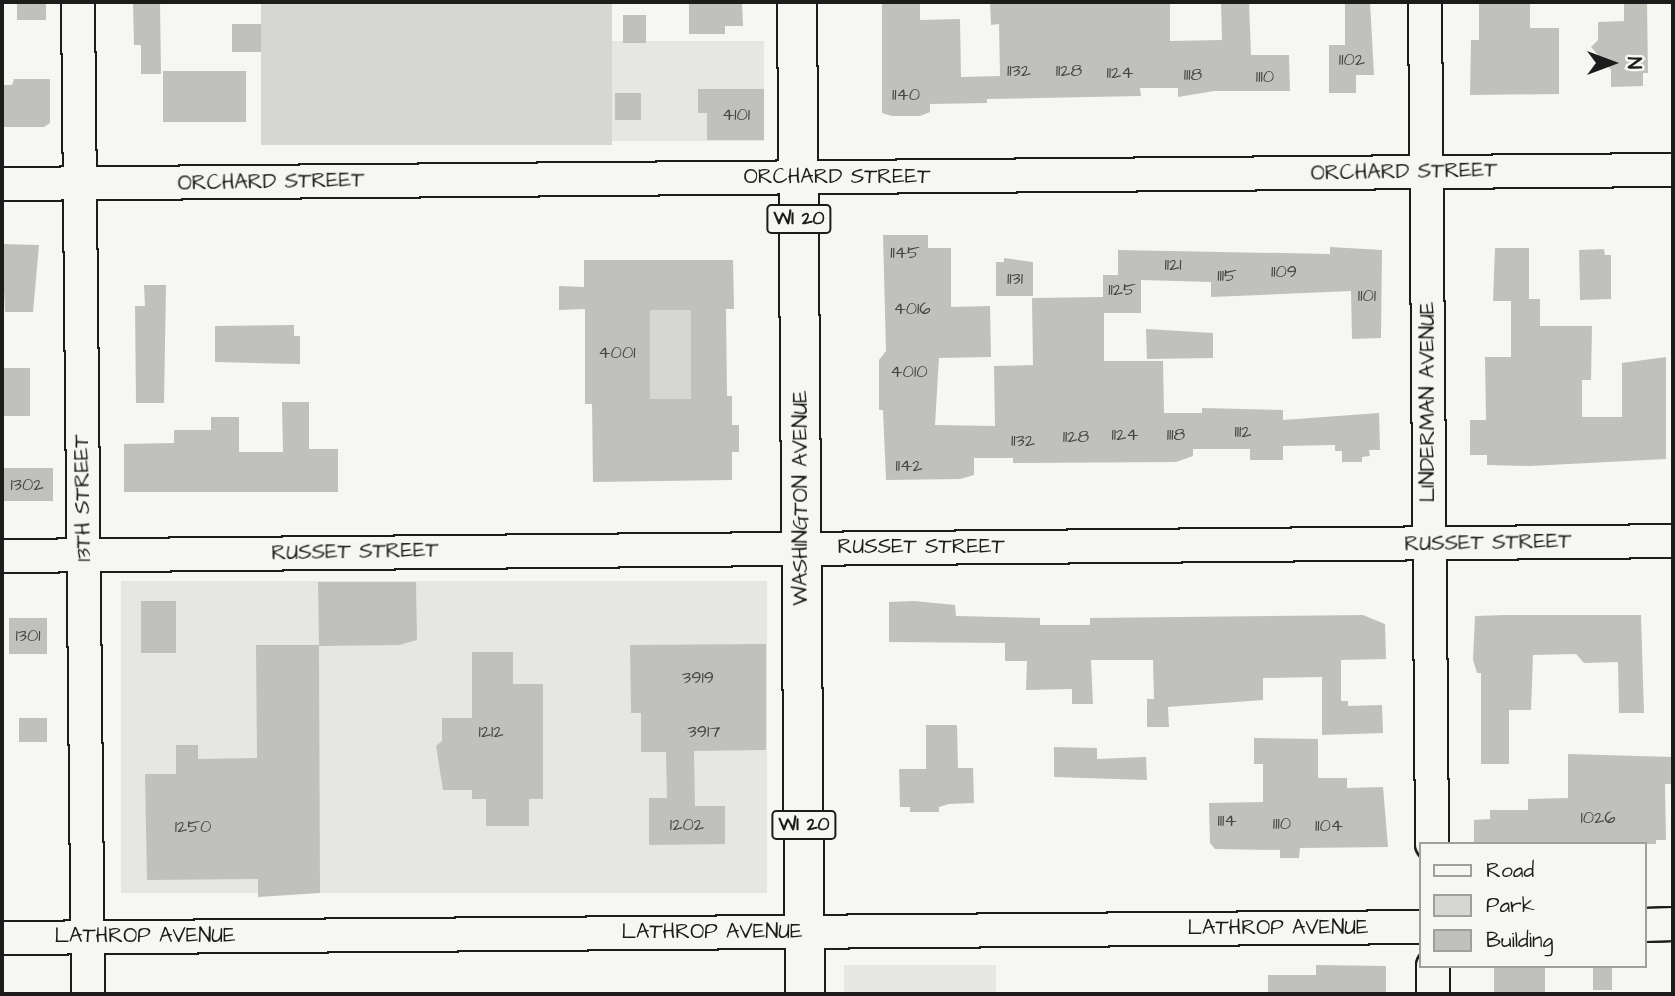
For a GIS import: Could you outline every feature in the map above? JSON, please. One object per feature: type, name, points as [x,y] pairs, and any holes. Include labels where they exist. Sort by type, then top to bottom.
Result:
[{"type":"main road","name":"WASHINGTON AVENUE","points":[[797,2],[805,994]]},
{"type":"street","name":"13TH STREET","points":[[79,2],[88,994]]},
{"type":"street","name":"LINDERMAN AVENUE","points":[[1425,2],[1432,842]]},
{"type":"street","name":"ORCHARD STREET","points":[[2,184],[1673,170]]},
{"type":"street","name":"RUSSET STREET","points":[[2,556],[1673,541]]},
{"type":"street","points":[[1647,925],[1673,924]]},
{"type":"street","name":"LATHROP AVENUE","points":[[2,937],[1420,927]]},
{"type":"street","points":[[1433,968],[1433,994]]},
{"type":"shaded area","points":[[612,41],[764,41],[764,141],[612,141]]},
{"type":"shaded area","points":[[121,581],[767,581],[767,893],[121,893]]},
{"type":"shaded area","points":[[844,965],[996,965],[996,994],[844,994]]},
{"type":"green space","points":[[261,2],[612,2],[612,145],[261,145]]},
{"type":"green space","points":[[650,310],[691,310],[691,399],[650,399]]},
{"type":"building","points":[[17,2],[46,2],[46,20],[17,20]]},
{"type":"building","points":[[133,2],[160,2],[161,74],[141,74],[141,45],[134,45]]},
{"type":"building","points":[[689,2],[742,2],[743,26],[725,26],[725,34],[689,34]]},
{"type":"building","points":[[882,2],[920,2],[920,20],[960,19],[961,77],[1000,76],[999,24],[991,25],[990,2],[1170,2],[1170,41],[1222,40],[1221,3],[1249,3],[1251,55],[1289,55],[1290,91],[1214,91],[1178,97],[1178,88],[1140,88],[1141,96],[987,99],[987,103],[930,104],[930,112],[920,116],[892,116],[882,113]]},
{"type":"building","points":[[1345,2],[1370,2],[1374,75],[1356,75],[1356,93],[1329,93],[1329,45],[1345,45]]},
{"type":"building","points":[[1479,2],[1530,2],[1530,28],[1559,28],[1559,94],[1470,95],[1471,40],[1479,40]]},
{"type":"building","points":[[1624,2],[1647,2],[1648,73],[1643,73],[1643,86],[1611,87],[1611,70],[1591,47],[1598,40],[1598,22],[1624,21]]},
{"type":"building","points":[[623,15],[646,15],[646,43],[623,43]]},
{"type":"building","points":[[232,24],[261,24],[261,52],[232,52]]},
{"type":"building","points":[[163,71],[246,71],[246,122],[163,122]]},
{"type":"building","points":[[14,79],[50,79],[50,123],[44,127],[2,127],[2,85],[12,85]]},
{"type":"building","points":[[698,89],[764,89],[764,140],[707,140],[707,113],[698,113]]},
{"type":"building","points":[[615,93],[641,93],[641,120],[615,120]]},
{"type":"building","points":[[883,235],[928,235],[928,248],[951,248],[951,307],[990,306],[991,357],[939,358],[935,425],[995,426],[994,366],[1033,365],[1032,298],[1103,297],[1103,275],[1118,275],[1118,250],[1330,254],[1330,247],[1382,250],[1381,338],[1352,339],[1351,291],[1211,297],[1211,282],[1141,280],[1141,313],[1104,313],[1104,361],[1163,361],[1164,413],[1202,413],[1202,408],[1283,410],[1283,420],[1379,413],[1380,450],[1369,450],[1370,456],[1362,457],[1362,462],[1342,462],[1342,451],[1335,451],[1335,445],[1283,446],[1283,460],[1250,460],[1250,449],[1193,449],[1193,456],[1176,462],[1013,463],[1013,458],[974,458],[974,475],[960,479],[886,480],[883,410],[879,410],[879,360],[886,351]]},
{"type":"building","points":[[2,244],[39,245],[33,312],[5,312]]},
{"type":"building","points":[[1495,248],[1529,248],[1529,299],[1540,299],[1540,326],[1592,326],[1591,380],[1582,380],[1582,417],[1622,417],[1622,363],[1666,357],[1666,459],[1530,466],[1487,465],[1487,455],[1470,455],[1470,420],[1486,420],[1485,357],[1511,357],[1511,301],[1493,301]]},
{"type":"building","points":[[1604,249],[1605,255],[1611,255],[1611,299],[1580,300],[1579,250]]},
{"type":"building","points":[[1004,258],[1033,262],[1033,296],[996,296],[996,262],[1004,262]]},
{"type":"building","points":[[584,260],[733,260],[734,309],[726,309],[727,396],[732,396],[732,425],[739,425],[739,452],[732,452],[732,480],[593,482],[592,404],[585,404],[585,309],[559,310],[559,286],[584,287]],"holes":[[[650,310],[691,310],[691,399],[650,399]]]},
{"type":"building","points":[[144,285],[166,285],[164,403],[136,403],[135,306],[145,306]]},
{"type":"building","points":[[294,325],[294,336],[300,336],[300,364],[215,362],[215,326]]},
{"type":"building","points":[[1146,329],[1213,333],[1213,358],[1147,359]]},
{"type":"building","points":[[2,368],[30,368],[30,416],[2,416]]},
{"type":"building","points":[[282,402],[309,402],[309,449],[338,449],[338,492],[124,492],[124,444],[174,443],[174,430],[211,430],[211,417],[239,417],[239,452],[283,452]]},
{"type":"building","points":[[2,468],[53,468],[53,501],[2,501]]},
{"type":"building","points":[[318,582],[416,582],[417,640],[399,645],[319,646],[320,893],[258,897],[258,879],[147,880],[145,774],[176,774],[176,745],[198,745],[198,759],[257,758],[256,645],[319,645]]},
{"type":"building","points":[[141,601],[176,601],[176,653],[141,653]]},
{"type":"building","points":[[914,601],[955,605],[956,616],[1040,618],[1040,625],[1090,625],[1090,618],[1363,615],[1385,624],[1386,659],[1341,660],[1341,701],[1348,701],[1348,706],[1382,705],[1383,733],[1322,735],[1322,677],[1263,678],[1263,700],[1168,707],[1169,727],[1147,727],[1147,699],[1154,699],[1153,660],[1091,660],[1093,704],[1072,704],[1072,689],[1026,690],[1027,661],[1005,661],[1005,643],[889,642],[889,602]]},
{"type":"building","points":[[1641,615],[1644,713],[1619,713],[1618,662],[1584,663],[1576,654],[1533,655],[1531,710],[1509,710],[1509,764],[1481,764],[1481,673],[1477,673],[1473,660],[1475,616]]},
{"type":"building","points":[[9,618],[47,618],[47,654],[9,654]]},
{"type":"building","points":[[766,644],[766,750],[694,751],[695,806],[725,806],[725,844],[649,845],[649,798],[667,798],[666,752],[641,752],[641,713],[631,713],[630,645]]},
{"type":"building","points":[[472,652],[513,652],[513,684],[543,684],[543,799],[529,799],[529,826],[486,826],[486,799],[472,799],[472,790],[443,790],[436,746],[442,741],[442,718],[472,718]]},
{"type":"building","points":[[19,718],[47,718],[47,742],[19,742]]},
{"type":"building","points":[[926,725],[957,725],[958,768],[973,768],[974,803],[949,804],[939,807],[939,812],[910,812],[910,807],[900,807],[899,769],[926,769]]},
{"type":"building","points":[[1254,738],[1318,739],[1318,778],[1347,778],[1347,788],[1383,787],[1388,847],[1300,848],[1299,858],[1280,858],[1280,850],[1215,849],[1210,843],[1209,803],[1263,802],[1263,764],[1254,764]]},
{"type":"building","points":[[1054,747],[1097,748],[1097,759],[1146,757],[1147,780],[1054,777]]},
{"type":"building","points":[[1568,754],[1673,757],[1673,784],[1665,784],[1666,840],[1656,840],[1656,844],[1474,842],[1474,820],[1490,819],[1490,810],[1528,810],[1528,799],[1568,798]]},
{"type":"building","points":[[1316,965],[1386,966],[1386,994],[1268,994],[1268,975],[1316,975]]},
{"type":"building","points":[[1494,968],[1545,968],[1545,993],[1494,993]]},
{"type":"building","points":[[1593,968],[1612,968],[1612,990],[1593,990]]}]
